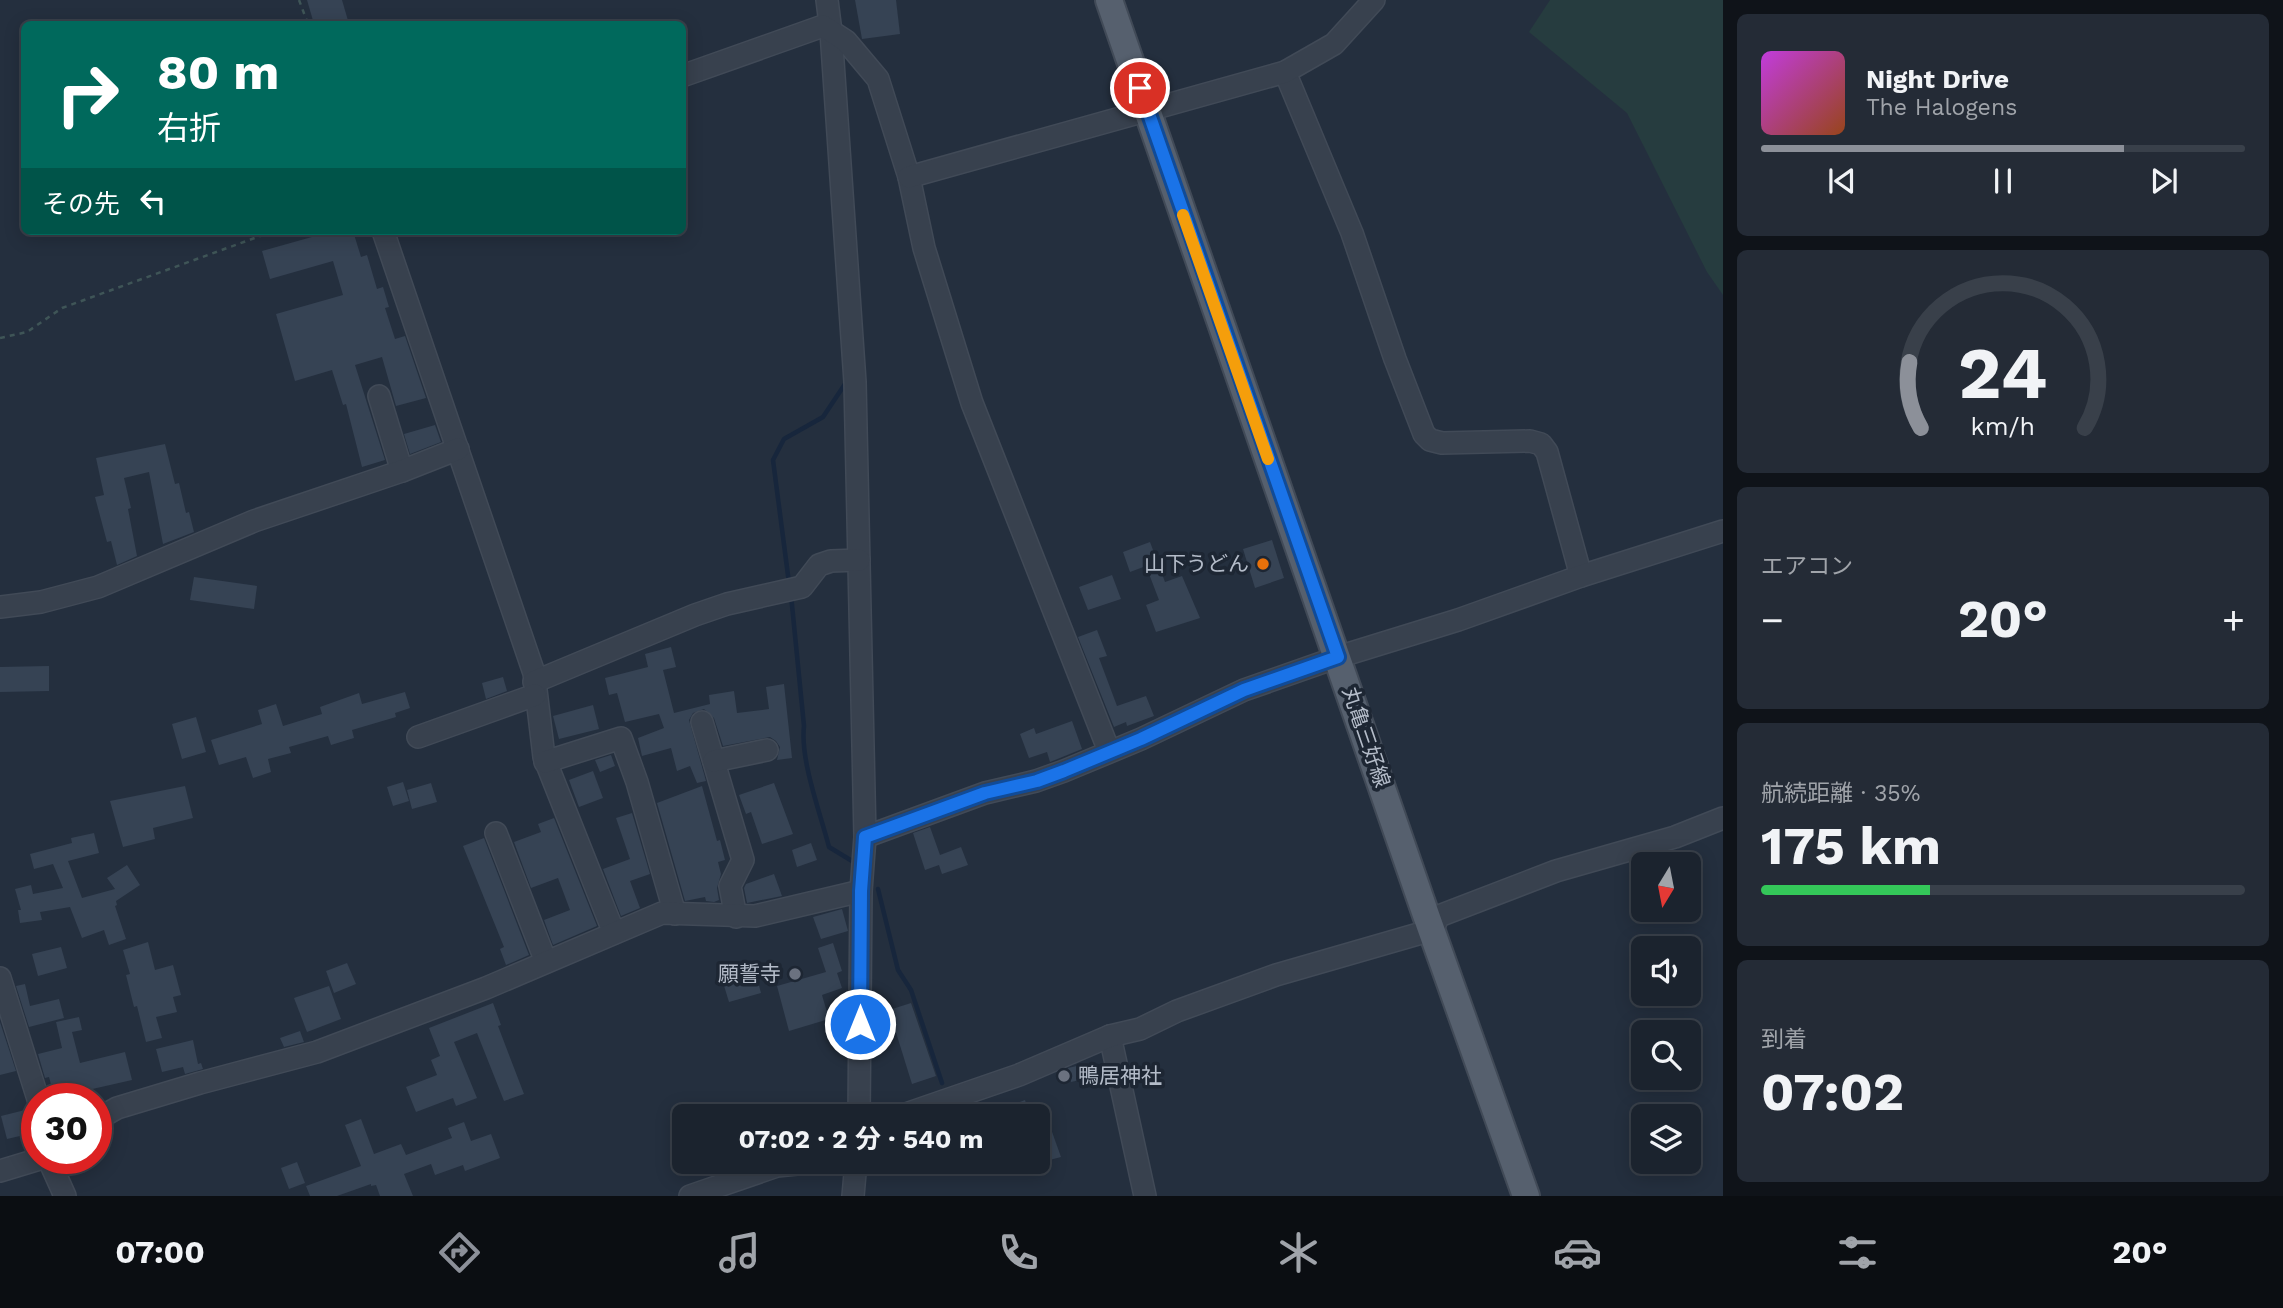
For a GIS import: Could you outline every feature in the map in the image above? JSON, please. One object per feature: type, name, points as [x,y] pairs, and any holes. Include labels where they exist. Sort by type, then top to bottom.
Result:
[{"type":"main road","name":"丸亀三好線","points":[[1109,0],[1526,1196]]},
{"type":"street","points":[[827,0],[827,29],[855,382],[865,837],[861,891],[859,1104]]},
{"type":"street","points":[[909,177],[1285,72],[1334,44],[1374,0]]},
{"type":"street","points":[[686,75],[827,29]]},
{"type":"street","points":[[827,29],[846,41],[878,79],[909,177],[924,248],[972,403],[1109,751]]},
{"type":"street","points":[[1285,72],[1352,233],[1424,434],[1430,440],[1442,443],[1530,441],[1541,444],[1547,452],[1581,576]]},
{"type":"street","points":[[384,235],[534,673],[545,762],[614,933]]},
{"type":"street","points":[[379,396],[402,471]]},
{"type":"street","points":[[0,607],[41,602],[98,587],[254,521],[402,471],[458,449]]},
{"type":"street","points":[[865,837],[985,793],[1037,781],[1141,739],[1244,690],[1723,531]]},
{"type":"street","points":[[418,737],[535,689],[695,615],[727,604],[802,587],[819,565],[831,561],[859,560]]},
{"type":"street","points":[[702,722],[743,860],[730,886],[736,917]]},
{"type":"street","points":[[545,762],[621,738],[637,782],[675,914]]},
{"type":"street","points":[[714,761],[767,750]]},
{"type":"street","points":[[935,1104],[1019,1075],[1110,1036],[1140,1030],[1177,1011],[1276,975],[1432,930],[1439,916],[1556,871],[1675,837],[1723,818]]},
{"type":"street","points":[[496,833],[545,962]]},
{"type":"street","points":[[112,1113],[129,1105],[317,1052],[486,988],[662,913],[755,916],[861,891]]},
{"type":"street","points":[[0,978],[33,1083]]},
{"type":"street","points":[[1110,1036],[1145,1196]]},
{"type":"street","points":[[0,1171],[21,1165]]},
{"type":"street","points":[[55,1174],[65,1196]]},
{"type":"street","points":[[691,1196],[754,1174]]},
{"type":"street","points":[[853,1196],[855,1174]]},
{"type":"path","points":[[299,0],[307,21]]},
{"type":"path","points":[[0,338],[27,332],[62,307],[263,235]]},
{"type":"green space","points":[[1550,0],[1723,0],[1723,295],[1707,272],[1627,113],[1529,32]]},
{"type":"building","points":[[307,0],[342,0],[348,21],[313,21]]},
{"type":"building","points":[[855,0],[896,0],[900,34],[862,39]]},
{"type":"building","points":[[319,235],[354,235],[361,257],[367,255],[377,289],[383,287],[389,307],[385,308],[395,339],[405,336],[426,398],[396,406],[382,357],[355,365],[385,460],[362,467],[346,404],[343,405],[332,370],[295,381],[276,314],[343,295],[333,261],[270,279],[262,251]]},
{"type":"building","points":[[435,425],[441,442],[410,454],[404,434]]},
{"type":"building","points":[[165,444],[175,484],[179,483],[194,532],[163,544],[149,472],[124,478],[137,556],[117,565],[111,541],[107,542],[95,497],[104,495],[96,458]]},
{"type":"building","name":"山下うどん","points":[[1272,540],[1284,578],[1255,588],[1243,549]]},
{"type":"building","points":[[1150,542],[1165,582],[1182,576],[1200,618],[1156,632],[1146,605],[1159,600],[1146,566],[1130,572],[1123,552]]},
{"type":"building","points":[[1112,575],[1121,599],[1088,610],[1079,587]]},
{"type":"building","points":[[194,577],[257,586],[254,609],[190,600]]},
{"type":"building","points":[[1097,630],[1107,656],[1099,658],[1117,706],[1146,696],[1154,716],[1127,726],[1126,722],[1114,727],[1078,637]]},
{"type":"building","points":[[671,647],[676,667],[663,670],[674,713],[710,704],[709,695],[734,691],[737,713],[769,709],[766,687],[784,684],[792,758],[777,760],[780,747],[770,737],[723,746],[714,718],[704,709],[693,713],[689,720],[706,781],[697,783],[690,766],[677,771],[671,748],[642,756],[638,738],[664,728],[659,714],[625,722],[617,693],[609,695],[605,678],[648,667],[645,654]]},
{"type":"building","points":[[49,666],[49,691],[0,692],[0,667]]},
{"type":"building","points":[[503,677],[507,691],[486,699],[482,683]]},
{"type":"building","points":[[405,692],[410,708],[395,713],[396,717],[352,730],[354,738],[331,745],[328,736],[289,747],[291,753],[268,759],[271,772],[253,778],[246,757],[219,765],[211,740],[262,724],[258,710],[276,704],[283,726],[322,714],[320,707],[359,693],[362,704]]},
{"type":"building","points":[[593,705],[599,729],[559,739],[553,716]]},
{"type":"building","points":[[196,717],[206,752],[182,759],[172,724]]},
{"type":"building","points":[[1072,721],[1082,749],[1050,762],[1047,752],[1029,758],[1020,734],[1034,728],[1036,734]]},
{"type":"building","points":[[611,755],[615,766],[600,772],[595,760]]},
{"type":"building","points":[[593,771],[603,798],[579,807],[569,780]]},
{"type":"building","points":[[403,782],[409,801],[393,806],[387,787]]},
{"type":"building","points":[[431,783],[437,802],[412,809],[407,790]]},
{"type":"building","points":[[774,783],[793,834],[762,844],[751,812],[746,814],[739,795]]},
{"type":"building","points":[[185,786],[193,818],[153,828],[155,839],[123,847],[110,801]]},
{"type":"building","points":[[702,786],[725,860],[718,862],[721,874],[717,888],[719,900],[714,902],[706,901],[705,897],[685,901],[657,803]]},
{"type":"building","points":[[632,813],[650,874],[630,881],[640,908],[621,916],[603,869],[630,859],[616,818]]},
{"type":"building","points":[[554,818],[597,926],[553,945],[544,920],[570,910],[558,878],[531,888],[514,842],[541,832],[538,824]]},
{"type":"building","points":[[930,827],[940,855],[961,847],[968,865],[942,874],[939,865],[925,870],[913,833]]},
{"type":"building","points":[[94,833],[99,853],[68,861],[82,898],[115,889],[107,878],[127,865],[140,885],[116,901],[115,906],[126,939],[109,945],[104,930],[82,938],[70,907],[40,912],[42,920],[20,923],[18,910],[21,910],[15,889],[31,885],[33,894],[63,888],[53,864],[34,869],[30,854],[72,843],[71,838]]},
{"type":"building","points":[[484,838],[529,955],[506,965],[500,949],[504,947],[463,846]]},
{"type":"building","points":[[811,843],[817,860],[797,867],[792,850]]},
{"type":"building","points":[[774,874],[782,896],[747,903],[744,888],[746,884]]},
{"type":"building","points":[[842,909],[848,931],[821,939],[813,917]]},
{"type":"building","points":[[148,942],[155,970],[173,965],[181,995],[173,997],[177,1012],[156,1017],[162,1038],[146,1042],[126,975],[130,974],[123,950]]},
{"type":"building","points":[[833,943],[842,971],[837,973],[842,988],[822,995],[829,1019],[789,1031],[777,986],[826,972],[818,948]]},
{"type":"building","points":[[61,947],[67,968],[38,976],[32,954]]},
{"type":"building","points":[[347,963],[356,984],[334,993],[326,971]]},
{"type":"building","points":[[754,967],[761,993],[729,1002],[721,976]]},
{"type":"building","points":[[25,984],[30,1006],[59,999],[64,1018],[29,1027],[16,986]]},
{"type":"building","points":[[329,986],[341,1019],[307,1032],[294,998]]},
{"type":"building","points":[[493,1003],[501,1025],[498,1026],[524,1094],[504,1101],[477,1033],[454,1042],[477,1098],[456,1106],[453,1098],[416,1112],[406,1087],[437,1075],[431,1060],[440,1056],[429,1028]]},
{"type":"building","points":[[911,1003],[936,1076],[912,1084],[889,1010]]},
{"type":"building","points":[[79,1017],[82,1030],[72,1032],[80,1063],[125,1052],[132,1080],[112,1085],[51,1083],[49,1077],[45,1078],[38,1054],[62,1048],[56,1022]]},
{"type":"building","points":[[0,1022],[16,1071],[0,1075]]},
{"type":"building","points":[[300,1031],[304,1042],[284,1047],[280,1038]]},
{"type":"building","points":[[193,1040],[198,1064],[201,1063],[203,1069],[185,1074],[183,1067],[162,1072],[156,1049]]},
{"type":"building","points":[[1081,1065],[1084,1079],[1071,1082],[1068,1068]]},
{"type":"building","points":[[21,1111],[21,1136],[7,1139],[1,1116]]},
{"type":"building","points":[[361,1119],[374,1154],[401,1144],[406,1155],[452,1138],[448,1128],[464,1122],[471,1141],[491,1134],[500,1158],[465,1171],[463,1165],[435,1175],[431,1164],[404,1174],[413,1196],[380,1196],[376,1185],[371,1184],[337,1196],[310,1196],[306,1186],[361,1166],[345,1125]]},
{"type":"building","points":[[1050,1129],[1061,1157],[1050,1160]]},
{"type":"building","points":[[297,1162],[305,1183],[289,1189],[281,1168]]},
{"type":"waterway","points":[[789,583],[773,460],[784,439],[823,417],[847,381]]},
{"type":"waterway","points":[[791,595],[805,754],[812,786],[829,847],[857,864]]},
{"type":"waterway","points":[[878,889],[898,970],[911,990],[942,1083]]},
{"type":"slow traffic","points":[[1183,215],[1268,459]]},
{"type":"place","name":"山下うどん","points":[[1263,564]]},
{"type":"place","name":"願誓寺","points":[[795,974]]},
{"type":"place","name":"鴨居神社","points":[[1064,1076]]},
{"type":"route","points":[[860,1024],[861,891],[865,837],[985,793],[1037,781],[1064,771],[1141,739],[1244,690],[1338,657],[1140,88]]}]
